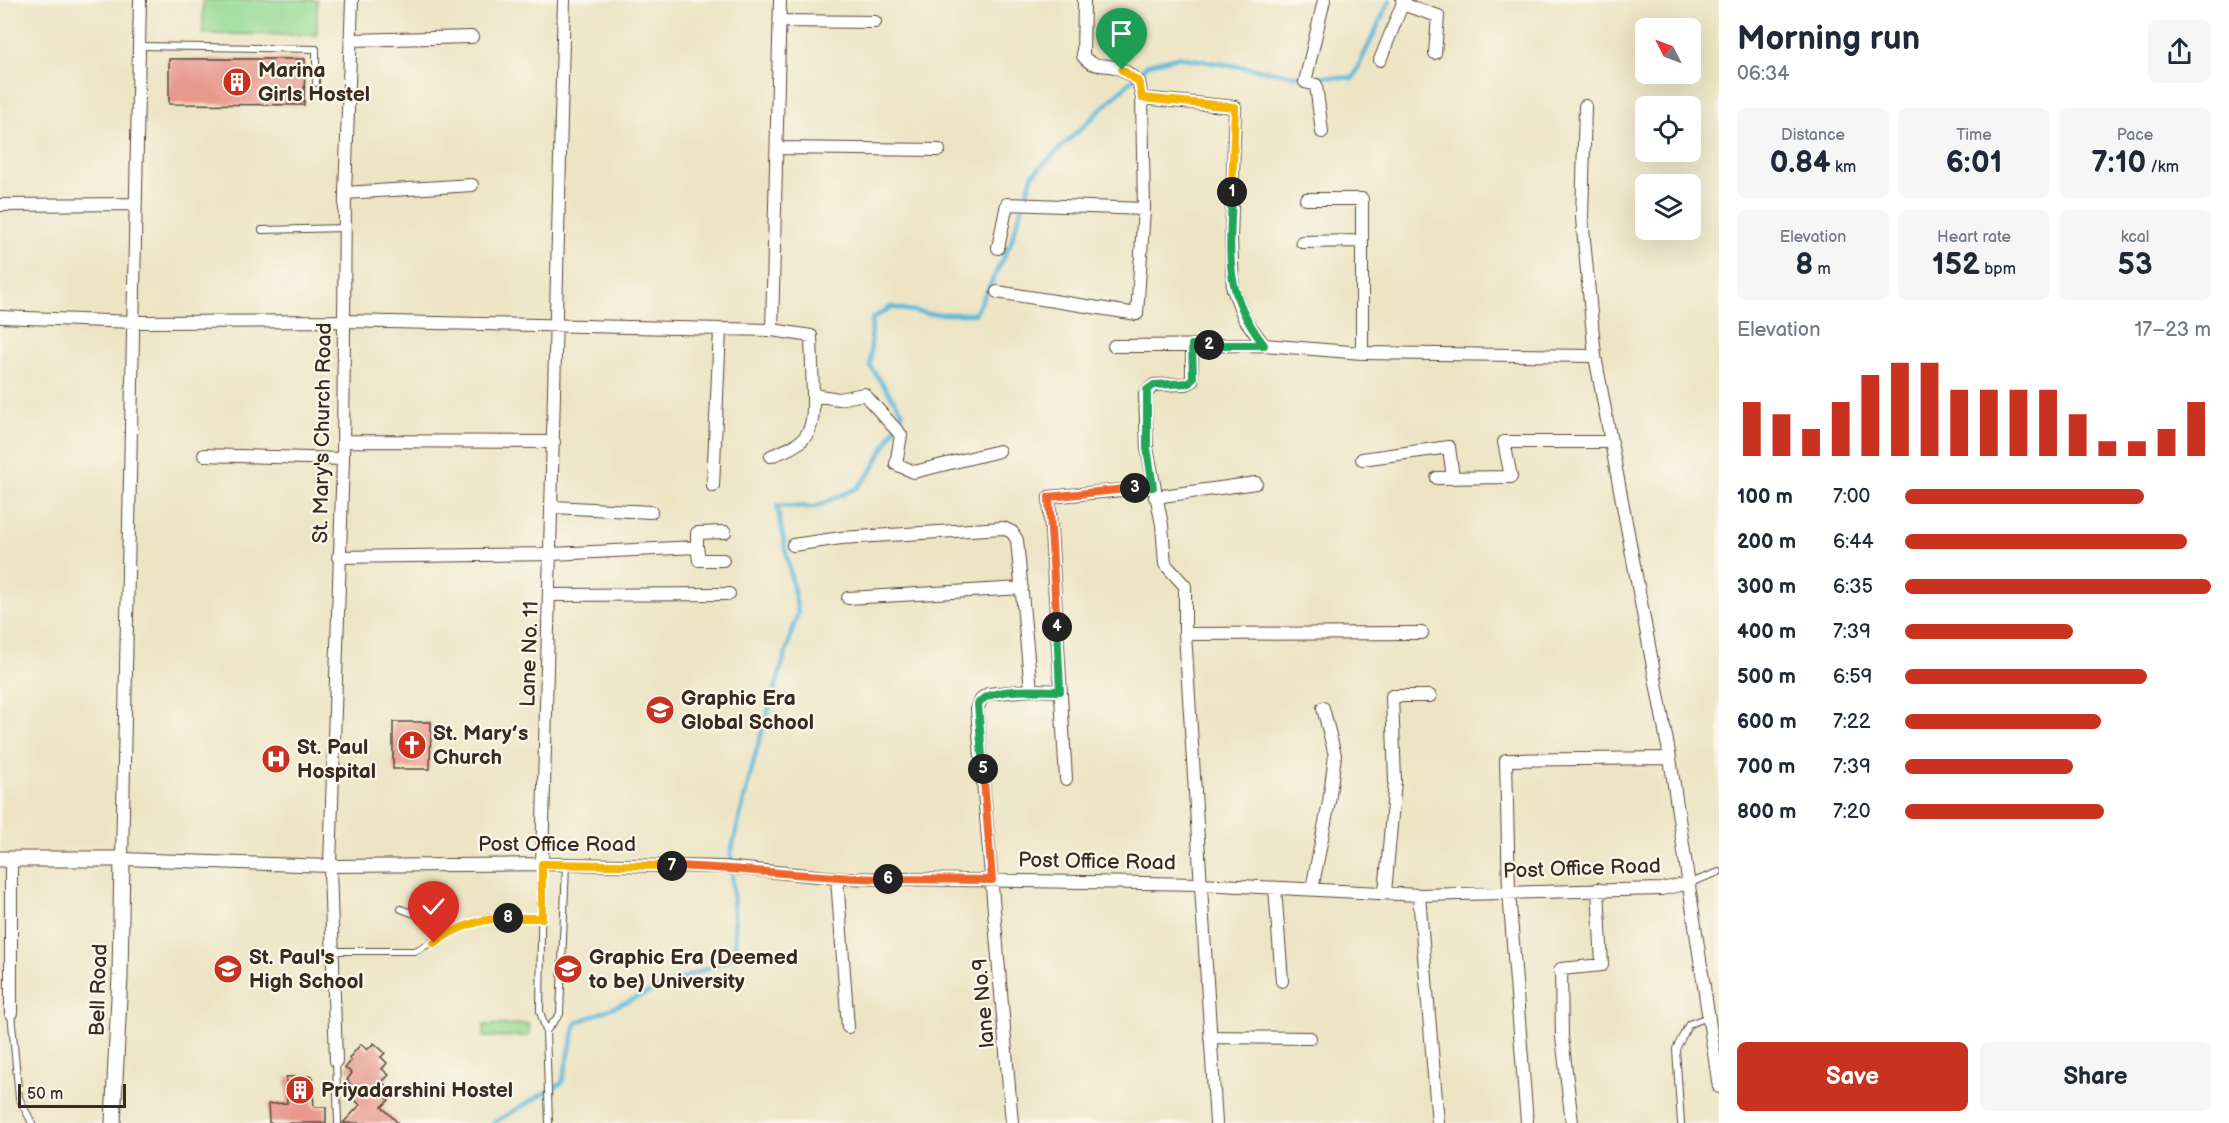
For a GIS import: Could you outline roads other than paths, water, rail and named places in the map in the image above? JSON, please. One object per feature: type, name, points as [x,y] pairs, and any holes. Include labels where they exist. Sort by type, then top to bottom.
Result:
[{"type":"street","points":[[122,859],[140,0]]},
{"type":"street","name":"St. Mary's Church Road","points":[[336,1061],[330,866],[338,556],[343,459],[345,193],[352,0]]},
{"type":"street","name":"Lane No. 11","points":[[542,864],[552,554],[564,0]]},
{"type":"street","points":[[772,330],[780,0]]},
{"type":"street","points":[[997,292],[1137,314],[1144,209],[1142,98],[1139,82],[1127,73],[1112,66],[1092,65],[1083,57],[1084,0]]},
{"type":"street","points":[[1322,132],[1316,85],[1305,82],[1324,0]]},
{"type":"street","points":[[1380,60],[1403,0],[1408,6],[1438,16],[1435,53]]},
{"type":"street","points":[[781,21],[875,22]]},
{"type":"street","points":[[351,40],[472,38]]},
{"type":"street","points":[[1142,98],[1235,107],[1231,239],[1233,289],[1244,318],[1264,345]]},
{"type":"street","points":[[1585,106],[1582,218],[1595,356],[1670,758],[1719,1087]]},
{"type":"street","points":[[777,147],[939,150]]},
{"type":"street","points":[[345,193],[472,185]]},
{"type":"street","points":[[1306,198],[1362,199],[1362,353]]},
{"type":"street","points":[[0,205],[135,204]]},
{"type":"street","points":[[998,248],[1008,204],[1144,209]]},
{"type":"street","points":[[1302,242],[1362,241]]},
{"type":"street","points":[[0,316],[134,322],[344,321],[772,330],[811,336],[814,414],[810,432],[801,444],[771,456]]},
{"type":"street","points":[[713,486],[720,330]]},
{"type":"street","points":[[1192,345],[1192,381],[1186,384],[1154,385],[1145,394],[1147,448],[1162,525],[1165,564],[1185,586],[1185,634],[1216,1123]]},
{"type":"street","points":[[1114,346],[1264,345],[1362,353],[1595,356]]},
{"type":"street","points":[[813,395],[839,399],[864,394],[901,435],[896,464],[914,472],[999,451]]},
{"type":"street","points":[[343,441],[554,442]]},
{"type":"street","points":[[1437,478],[1511,477],[1504,442],[1612,442]]},
{"type":"street","points":[[1362,459],[1449,447],[1453,478]]},
{"type":"street","points":[[204,455],[343,459]]},
{"type":"street","points":[[1066,779],[1049,497],[1154,492],[1256,483]]},
{"type":"street","points":[[553,507],[651,513]]},
{"type":"street","points":[[793,545],[841,538],[1003,528],[1012,532],[1017,540],[1031,690]]},
{"type":"street","points":[[723,560],[699,560],[697,533],[725,532]]},
{"type":"street","points":[[338,556],[552,554],[697,547]]},
{"type":"street","points":[[848,598],[1022,588]]},
{"type":"street","points":[[550,595],[729,594]]},
{"type":"street","points":[[1185,634],[1422,633]]},
{"type":"street","name":"lane No.9","points":[[1012,1123],[978,704],[988,694],[1031,690],[1060,691]]},
{"type":"street","points":[[1385,892],[1395,781],[1392,696],[1430,696]]},
{"type":"street","points":[[1312,889],[1329,802],[1335,755],[1323,708]]},
{"type":"street","points":[[1527,1123],[1509,892],[1506,760],[1670,758]]},
{"type":"street","points":[[6,859],[10,1013]]},
{"type":"street","name":"Post Office Road","points":[[6,859],[122,859],[330,866],[566,864],[724,867],[837,878],[1201,884],[1419,894],[1660,889],[1689,883]]},
{"type":"street","name":"Bell Road","points":[[113,1123],[120,976],[122,859]]},
{"type":"street","points":[[837,878],[848,1027]]},
{"type":"street","points":[[1275,888],[1282,981]]},
{"type":"street","points":[[1572,1123],[1562,1037],[1561,969],[1602,965],[1598,889]]},
{"type":"street","points":[[1419,894],[1438,1123]]},
{"type":"street","points":[[1210,1037],[1310,1038]]},
{"type":"lane","points":[[139,46],[316,49],[316,83]]},
{"type":"lane","points":[[262,230],[345,228]]},
{"type":"lane","points":[[542,864],[540,1011],[546,1031],[549,1123]]},
{"type":"lane","points":[[546,1031],[560,1014],[566,864]]},
{"type":"lane","points":[[1689,883],[1719,872]]},
{"type":"lane","points":[[401,909],[430,920],[447,934]]},
{"type":"lane","points":[[332,951],[415,951],[447,934],[490,918],[542,918]]},
{"type":"lane","points":[[10,1013],[20,1098],[32,1123]]},
{"type":"lane","points":[[1681,1123],[1676,1049],[1689,1024],[1709,1017]]},
{"type":"lane","points":[[336,1061],[338,1123]]},
{"type":"waterway","points":[[493,1123],[562,1083],[576,1023],[736,956],[731,852],[756,752],[798,612],[777,506],[815,507],[857,488],[871,472],[903,413],[870,366],[872,319],[891,307],[929,314],[975,314],[1010,245],[1033,174],[1149,64],[1178,57],[1293,75],[1353,78],[1390,0]]},
{"type":"place","name":"Marina Girls Hostel","points":[[237,82]]},
{"type":"place","name":"Graphic Era Global School","points":[[660,710]]},
{"type":"place","name":"St. Mary’s Church","points":[[412,745]]},
{"type":"place","name":"St. Paul Hospital","points":[[276,759]]},
{"type":"place","name":"St. Paul's High School","points":[[228,969]]},
{"type":"place","name":"Graphic Era (Deemed to be) University","points":[[568,969]]},
{"type":"place","name":"Priyadarshini Hostel","points":[[300,1090]]}]
